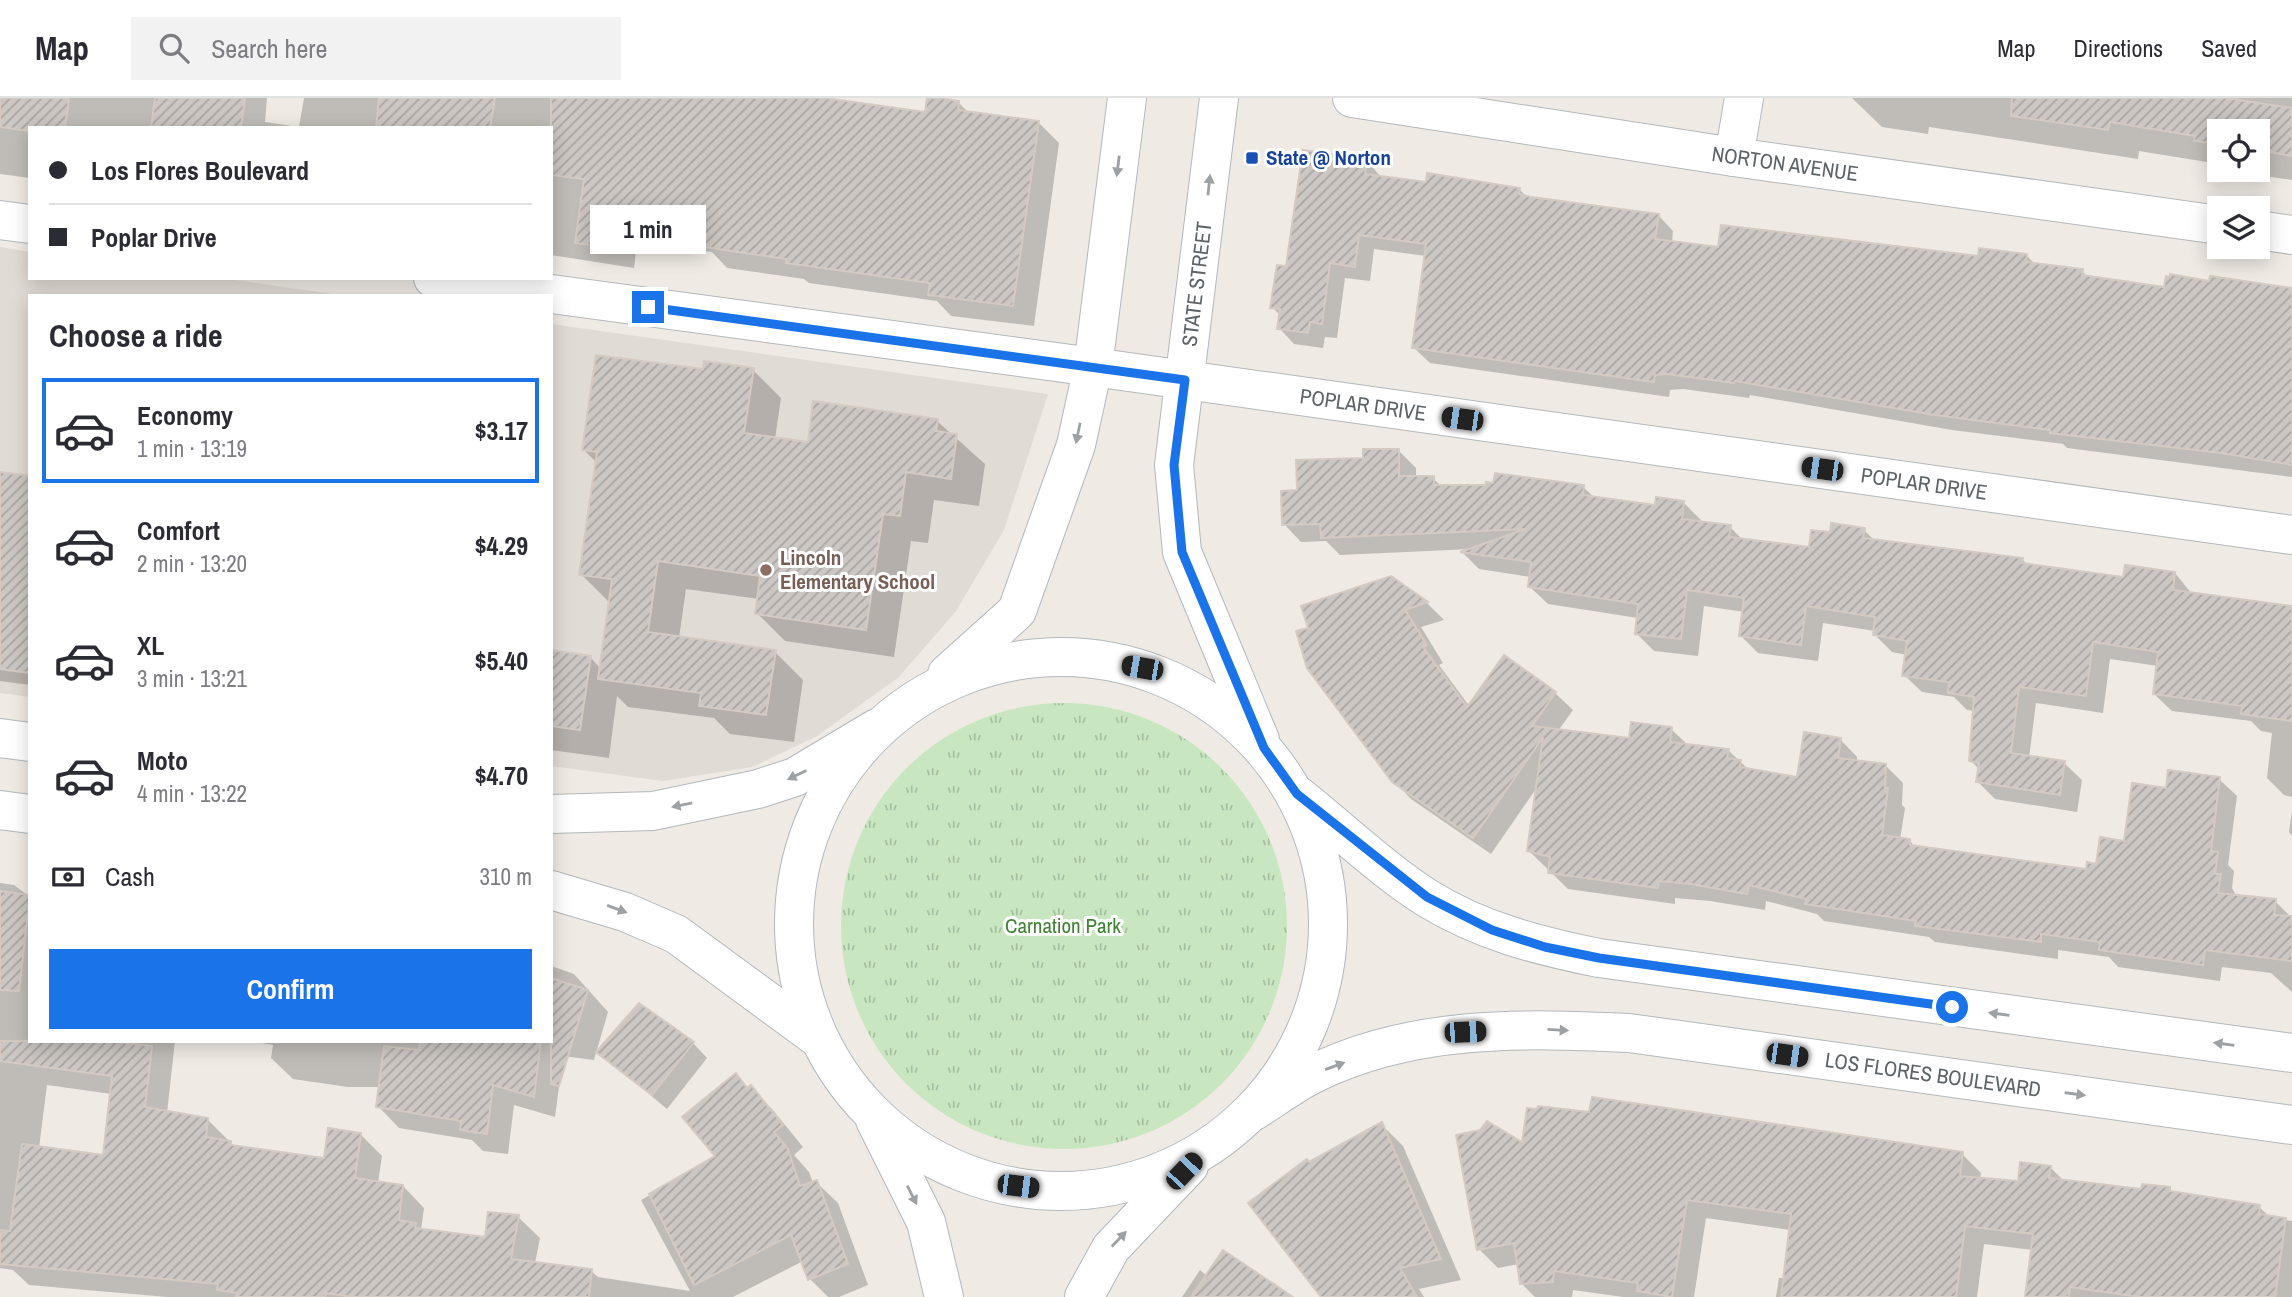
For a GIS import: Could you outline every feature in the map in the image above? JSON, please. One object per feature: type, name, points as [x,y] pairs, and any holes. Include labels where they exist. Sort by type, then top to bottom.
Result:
[{"type":"street","points":[[553,814],[653,811],[749,791],[795,778],[877,728],[927,692],[1017,611],[1076,445],[1093,367],[1126,98]]},
{"type":"street","name":"STATE STREET","points":[[1219,98],[1174,465],[1182,552],[1264,748]]},
{"type":"street","name":"NORTON AVENUE","points":[[1352,98],[1734,157],[2207,223]]},
{"type":"street","points":[[1734,157],[1744,98]]},
{"type":"street","points":[[0,220],[28,224]]},
{"type":"street","points":[[2270,232],[2292,235]]},
{"type":"street","name":"POPLAR DRIVE","points":[[448,280],[552,294]]},
{"type":"street","name":"POPLAR DRIVE","points":[[553,294],[2292,535]]},
{"type":"street","points":[[927,692],[995,664],[1069,656],[1142,668],[1209,700],[1264,748],[1297,794],[1326,874],[1328,959],[1303,1041],[1254,1111],[1202,1152],[1111,1248],[1084,1297]]},
{"type":"street","points":[[877,728],[826,795],[797,874],[795,958],[818,1038],[841,1078],[871,1112],[928,1156],[994,1183],[1065,1192],[1136,1181],[1202,1152]]},
{"type":"street","points":[[0,738],[28,742]]},
{"type":"street","points":[[1297,794],[1427,897],[1492,930],[1545,947],[1599,958],[2292,1053]]},
{"type":"street","points":[[0,810],[28,814]]},
{"type":"street","points":[[553,891],[625,912],[676,934],[818,1038]]},
{"type":"street","name":"LOS FLORES BOULEVARD","points":[[1254,1111],[1314,1074],[1375,1051],[1465,1032],[1543,1029],[1629,1033],[2292,1125]]},
{"type":"street","points":[[871,1112],[926,1222],[944,1297]]},
{"type":"shaded area","points":[[0,247],[28,252],[28,280],[235,280],[333,294],[28,294],[28,697],[0,693]]},
{"type":"shaded area","name":"Lincoln Elementary School","points":[[553,324],[1048,394],[1004,530],[956,611],[899,677],[817,736],[752,767],[663,781],[553,766]]},
{"type":"green space","name":"Carnation Park","points":[[1064,703],[1108,707],[1149,720],[1188,741],[1222,768],[1249,802],[1270,841],[1283,882],[1287,926],[1283,970],[1270,1011],[1249,1050],[1222,1084],[1188,1111],[1149,1132],[1108,1145],[1064,1149],[1020,1145],[979,1132],[940,1111],[906,1084],[879,1050],[858,1011],[845,970],[841,926],[845,882],[858,841],[879,802],[906,768],[940,741],[979,720],[1020,707]]},
{"type":"building","points":[[0,98],[69,98],[65,126],[28,126],[28,131],[0,127]]},
{"type":"building","points":[[155,98],[245,98],[241,126],[151,126]]},
{"type":"building","points":[[379,98],[495,98],[490,126],[376,126]]},
{"type":"building","points":[[551,98],[825,98],[925,112],[927,98],[940,98],[959,101],[958,110],[1039,121],[1013,306],[928,295],[930,283],[786,263],[786,259],[704,247],[706,234],[622,222],[617,224],[613,248],[575,243],[584,179],[553,175]]},
{"type":"building","points":[[2012,98],[2226,98],[2292,108],[2292,156],[2270,152],[2270,119],[2207,119],[2207,143],[2194,141],[2195,136],[2110,122],[2108,130],[2011,116]]},
{"type":"building","points":[[1303,150],[1367,159],[1365,174],[1426,182],[1427,173],[1520,188],[1519,194],[1531,197],[1659,214],[1655,239],[1718,247],[1721,225],[1978,256],[1979,248],[2027,254],[2026,262],[2083,269],[2082,275],[2164,287],[2166,276],[2170,277],[2170,274],[2209,281],[2210,276],[2292,288],[2292,465],[2221,453],[2050,433],[2050,430],[1935,415],[1735,381],[1667,374],[1655,375],[1654,382],[1412,348],[1426,244],[1359,235],[1355,267],[1330,263],[1322,324],[1310,322],[1308,333],[1277,329],[1280,309],[1270,308],[1277,265],[1286,266]]},
{"type":"building","points":[[596,355],[703,369],[704,361],[754,368],[744,433],[808,442],[813,401],[938,419],[936,431],[957,434],[951,479],[906,472],[900,516],[883,514],[866,630],[755,614],[760,576],[658,561],[648,632],[776,650],[766,715],[699,706],[701,693],[598,679],[612,579],[579,575],[597,452],[582,450]]},
{"type":"building","points":[[1363,449],[1399,449],[1399,476],[1434,476],[1434,485],[1486,485],[1486,482],[1493,483],[1495,473],[1584,485],[1583,495],[1655,505],[1656,497],[1684,501],[1682,519],[1731,525],[1729,537],[1809,547],[1811,530],[1830,532],[1831,523],[1865,528],[1863,538],[2023,558],[2022,563],[2123,577],[2125,565],[2175,572],[2173,590],[2292,606],[2292,721],[2241,714],[2242,706],[2153,694],[2158,652],[2093,642],[2086,696],[2019,687],[2011,753],[2065,761],[2060,795],[1976,782],[1979,763],[1969,761],[1974,697],[1948,693],[1949,682],[1902,676],[1907,641],[1873,635],[1875,617],[1806,606],[1801,645],[1739,636],[1744,598],[1687,590],[1681,639],[1635,634],[1638,604],[1528,587],[1531,562],[1460,552],[1526,529],[1321,538],[1320,524],[1282,525],[1281,491],[1297,490],[1296,460],[1363,458]]},
{"type":"building","points":[[0,472],[28,476],[28,673],[0,669]]},
{"type":"building","points":[[1391,576],[1428,602],[1405,610],[1427,645],[1423,647],[1467,707],[1504,655],[1556,692],[1532,726],[1629,738],[1631,722],[1672,727],[1670,742],[1729,749],[1727,758],[1741,760],[1740,767],[1797,777],[1804,732],[1841,738],[1838,758],[1886,764],[1885,788],[1888,788],[1882,835],[1910,839],[1910,845],[2086,869],[2087,862],[2096,864],[2100,837],[2124,841],[2132,783],[2166,788],[2168,770],[2220,777],[2211,851],[2218,852],[2215,874],[2221,874],[2218,893],[2276,899],[2274,915],[2292,916],[2292,961],[2205,950],[2203,965],[2099,950],[2100,942],[2041,934],[2041,942],[1915,926],[1916,921],[1805,904],[1806,899],[1749,885],[1747,894],[1691,884],[1659,881],[1658,888],[1548,873],[1550,857],[1527,851],[1543,737],[1473,838],[1392,782],[1307,668],[1296,631],[1308,628],[1301,606]]},
{"type":"building","points":[[553,650],[591,656],[580,730],[553,726]]},
{"type":"building","points":[[0,891],[28,895],[19,991],[0,990]]},
{"type":"building","points":[[553,979],[588,990],[559,1086],[551,1084]]},
{"type":"building","points":[[639,1003],[694,1042],[652,1095],[596,1052]]},
{"type":"building","points":[[0,1041],[127,1043],[152,1046],[145,1107],[208,1118],[206,1137],[231,1141],[231,1145],[324,1158],[328,1128],[361,1133],[355,1178],[403,1185],[399,1220],[416,1223],[415,1228],[485,1237],[488,1212],[519,1215],[511,1259],[592,1269],[589,1297],[354,1297],[326,1293],[325,1297],[236,1297],[237,1293],[217,1290],[218,1284],[0,1264],[0,1230],[10,1231],[22,1144],[103,1155],[112,1076],[0,1061]]},
{"type":"building","points":[[420,1043],[541,1043],[534,1097],[493,1085],[487,1134],[460,1130],[461,1121],[376,1107],[384,1046],[419,1050]]},
{"type":"building","points":[[736,1073],[747,1088],[751,1085],[783,1125],[774,1132],[788,1149],[800,1186],[817,1180],[848,1264],[808,1280],[791,1235],[694,1285],[649,1194],[715,1156],[682,1117]]},
{"type":"building","points":[[1592,1097],[1963,1152],[1960,1176],[2018,1181],[2020,1162],[2051,1166],[2049,1178],[2141,1189],[2142,1184],[2170,1187],[2170,1191],[2260,1205],[2259,1214],[2286,1218],[2275,1297],[2139,1297],[2070,1287],[2069,1297],[2025,1297],[2033,1234],[1965,1226],[1956,1297],[1781,1297],[1791,1214],[1687,1200],[1672,1297],[1637,1291],[1638,1283],[1554,1271],[1553,1282],[1520,1284],[1514,1243],[1477,1250],[1456,1135],[1480,1130],[1487,1121],[1522,1142],[1527,1108],[1537,1109],[1538,1106],[1589,1112]]},
{"type":"building","points":[[1382,1122],[1441,1259],[1400,1268],[1417,1297],[1321,1297],[1248,1203],[1307,1159],[1309,1162]]},
{"type":"building","points":[[1223,1250],[1293,1297],[1191,1297]]},
{"type":"place","name":"State @ Norton","points":[[1252,158]]},
{"type":"place","name":"Lincoln Elementary School","points":[[766,570]]},
{"type":"route","points":[[648,307],[1185,380],[1174,465],[1182,552],[1264,748],[1297,794],[1427,897],[1492,930],[1545,947],[1599,958],[1952,1007]]}]
